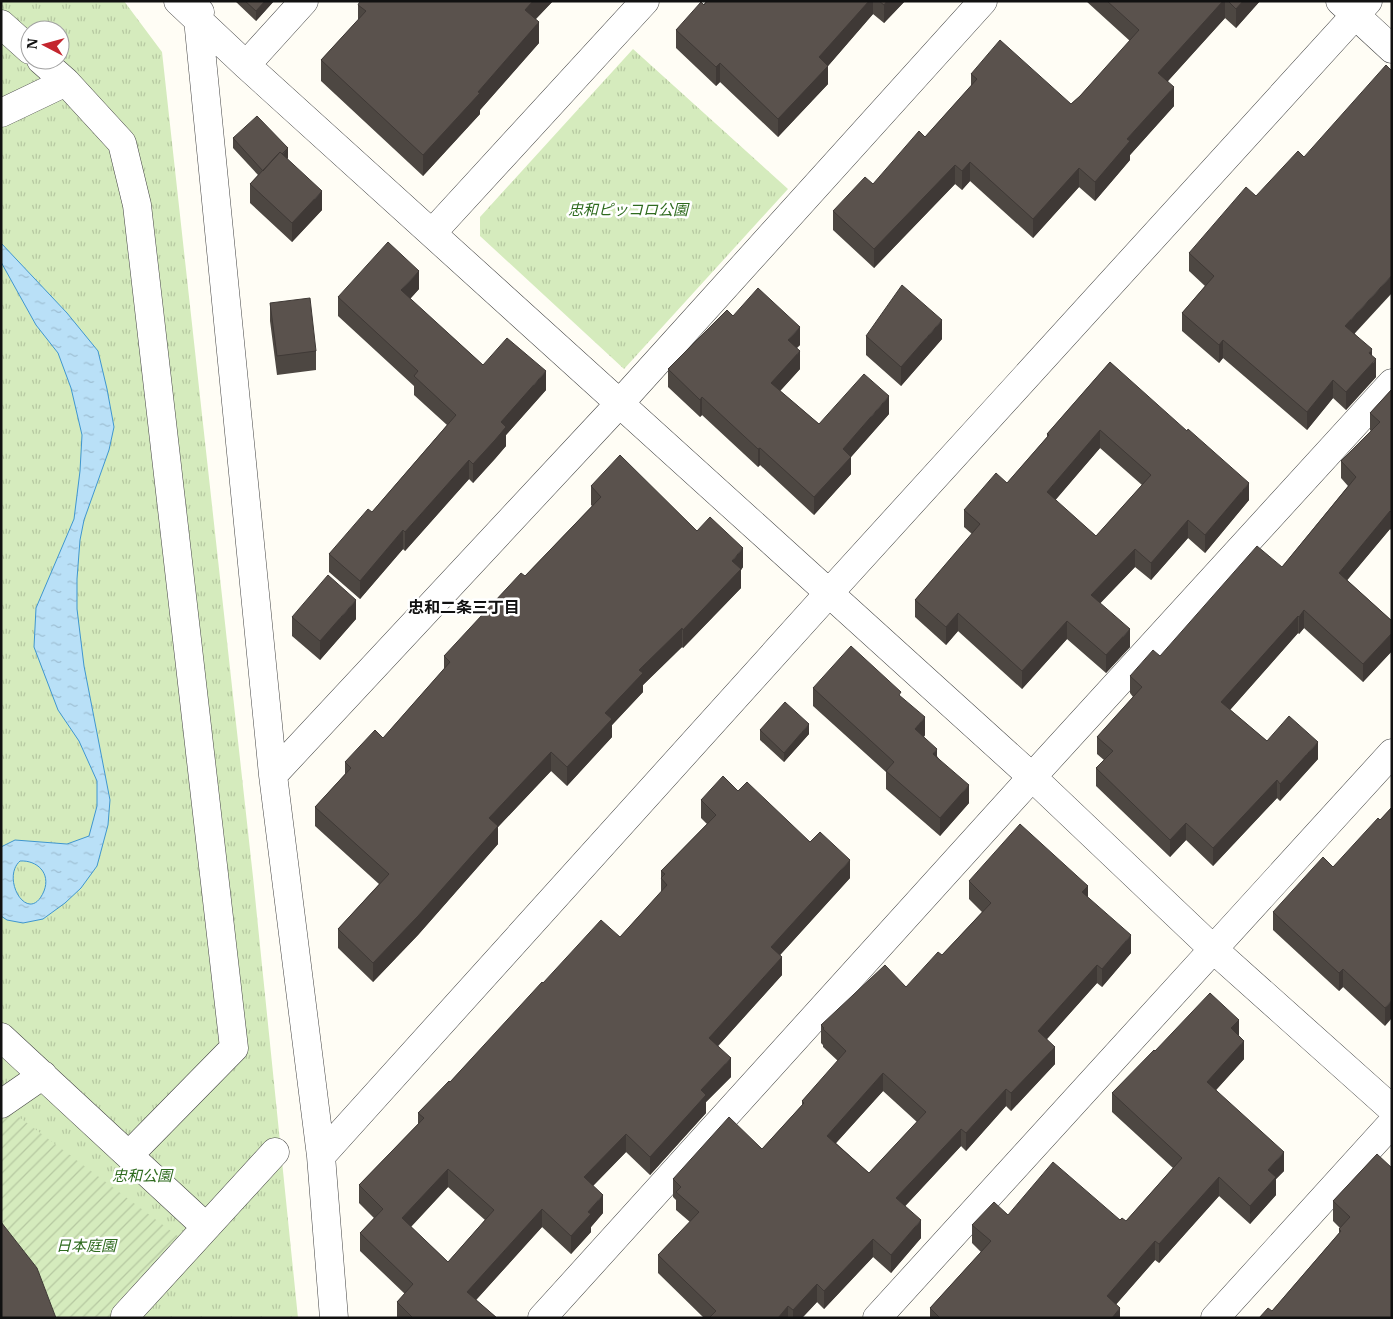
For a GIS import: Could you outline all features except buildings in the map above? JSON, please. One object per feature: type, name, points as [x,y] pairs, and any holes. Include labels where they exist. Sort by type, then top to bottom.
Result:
[{"type":"street","points":[[178,1],[200,10],[246,65],[1032,777],[1212,948],[1392,1109]]},
{"type":"street","points":[[246,65],[304,1]]},
{"type":"street","points":[[432,233],[645,1]]},
{"type":"street","points":[[273,775],[619,404],[983,1]]},
{"type":"street","points":[[321,1156],[829,593],[1354,6],[1392,49]]},
{"type":"street","points":[[200,10],[273,775],[321,1156],[334,1318]]},
{"type":"street","points":[[1,24],[20,41]]},
{"type":"street","points":[[52,70],[66,82],[122,143],[137,205],[234,1048],[129,1155]]},
{"type":"street","points":[[1,113],[66,82]]},
{"type":"street","points":[[542,1318],[1392,383]]},
{"type":"street","points":[[877,1318],[1212,948],[1392,753]]},
{"type":"street","points":[[1,1037],[206,1227]]},
{"type":"street","points":[[1,1104],[43,1075]]},
{"type":"street","points":[[1215,1318],[1392,1123]]},
{"type":"street","points":[[125,1318],[124,1316],[274,1152]]},
{"type":"green space","name":"忠和公園","points":[[1,1],[124,1],[162,52],[253,877],[298,1318],[1,1318]]},
{"type":"green space","name":"忠和ピッコロ公園","points":[[633,49],[788,189],[624,369],[480,236],[480,217]]},
{"type":"green space","name":"日本庭園","points":[[11,1111],[179,1237],[111,1318],[57,1318],[32,1279],[1,1245],[1,1119]]},
{"type":"water","points":[[1,243],[67,313],[98,351],[114,427],[109,450],[84,520],[80,540],[77,579],[77,609],[84,666],[110,800],[108,825],[97,866],[81,888],[65,903],[43,919],[23,923],[7,920],[1,916],[1,847],[15,840],[67,844],[89,836],[97,806],[97,781],[79,741],[58,710],[34,647],[36,608],[74,519],[82,435],[71,388],[58,353],[36,325],[1,262]],"holes":[[[20,861],[37,865],[44,873],[46,879],[44,891],[38,901],[31,904],[25,902],[19,896],[13,878],[15,869]]]},
{"type":"district","name":"忠和二条三丁目","points":[[464,607]]}]
